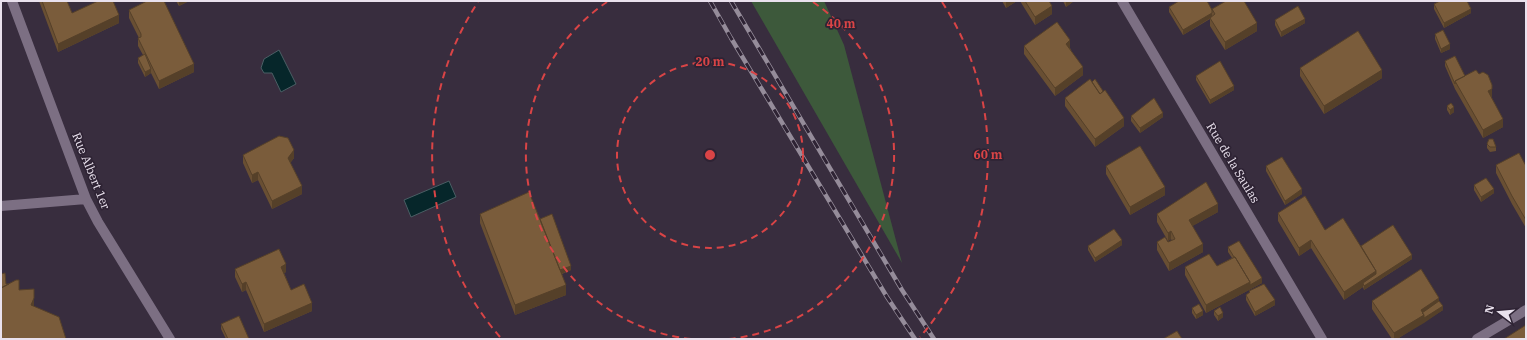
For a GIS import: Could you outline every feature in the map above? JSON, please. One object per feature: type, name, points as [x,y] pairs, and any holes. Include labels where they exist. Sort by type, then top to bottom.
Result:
[{"type":"street","name":"Rue Albert 1er","points":[[12,1],[86,199],[98,222],[170,339]]},
{"type":"street","name":"Rue de la Saulas","points":[[1122,1],[1322,339]]},
{"type":"street","points":[[1,206],[86,199]]},
{"type":"street","points":[[1477,339],[1526,310]]},
{"type":"green space","points":[[751,1],[824,1],[844,45],[902,263]]},
{"type":"shaded area","points":[[279,50],[296,84],[281,92],[272,73],[264,73],[261,68],[264,59]]},
{"type":"shaded area","points":[[449,181],[456,197],[411,217],[404,200]]},
{"type":"building","points":[[42,1],[67,1],[72,13],[98,1],[113,1],[119,15],[58,44]]},
{"type":"building","points":[[147,1],[164,1],[194,64],[159,81],[138,38],[141,37],[141,34],[129,10]]},
{"type":"building","points":[[1025,1],[1049,1],[1052,6],[1035,17]]},
{"type":"building","points":[[1179,1],[1207,1],[1212,13],[1183,30],[1169,7]]},
{"type":"building","points":[[1226,1],[1244,1],[1257,23],[1225,42],[1210,18],[1215,14],[1212,9]]},
{"type":"building","points":[[1440,1],[1467,1],[1471,9],[1444,23],[1434,4]]},
{"type":"building","points":[[1298,6],[1305,19],[1281,32],[1275,20]]},
{"type":"building","points":[[1057,22],[1070,40],[1066,44],[1083,67],[1055,88],[1024,46]]},
{"type":"building","points":[[1443,30],[1450,44],[1441,49],[1435,34]]},
{"type":"building","points":[[1358,31],[1382,70],[1324,106],[1300,68]]},
{"type":"building","points":[[145,54],[151,69],[145,72],[138,58]]},
{"type":"building","points":[[1455,56],[1465,76],[1455,81],[1455,84],[1445,61]]},
{"type":"building","points":[[1220,61],[1234,86],[1210,100],[1196,76]]},
{"type":"building","points":[[1476,70],[1479,74],[1483,72],[1488,75],[1492,89],[1488,91],[1503,119],[1483,130],[1455,81]]},
{"type":"building","points":[[1090,79],[1100,94],[1105,90],[1124,118],[1095,139],[1065,98]]},
{"type":"building","points":[[1095,79],[1103,91],[1100,94],[1092,82]]},
{"type":"building","points":[[1154,98],[1163,113],[1140,128],[1131,116]]},
{"type":"building","points":[[1451,103],[1454,107],[1450,110],[1447,106]]},
{"type":"building","points":[[279,136],[288,138],[294,150],[288,158],[302,186],[272,201],[258,172],[252,175],[243,155]]},
{"type":"building","points":[[1489,139],[1493,139],[1496,147],[1490,147],[1487,144]]},
{"type":"building","points":[[1140,146],[1165,187],[1130,207],[1106,166]]},
{"type":"building","points":[[1519,153],[1526,166],[1526,220],[1496,165]]},
{"type":"building","points":[[1282,157],[1302,189],[1285,201],[1266,166]]},
{"type":"building","points":[[1486,178],[1494,189],[1481,197],[1474,185]]},
{"type":"building","points":[[1206,182],[1218,204],[1189,220],[1203,244],[1169,263],[1157,242],[1165,237],[1168,242],[1175,239],[1171,231],[1168,233],[1157,214]]},
{"type":"building","points":[[529,192],[566,285],[515,305],[480,214]]},
{"type":"building","points":[[1305,196],[1325,230],[1343,218],[1376,271],[1344,292],[1311,240],[1299,248],[1278,213]]},
{"type":"building","points":[[552,214],[571,266],[560,270],[540,219]]},
{"type":"building","points":[[1393,225],[1412,255],[1364,286],[1363,283],[1376,274],[1376,271],[1361,246]]},
{"type":"building","points":[[1114,229],[1122,240],[1095,258],[1088,246]]},
{"type":"building","points":[[1239,241],[1262,278],[1250,285],[1250,282],[1228,247]]},
{"type":"building","points":[[279,249],[286,264],[281,267],[291,290],[304,284],[312,303],[264,324],[246,282],[242,284],[235,269]]},
{"type":"building","points":[[1209,254],[1217,266],[1235,257],[1250,282],[1206,305],[1185,267]]},
{"type":"building","points":[[1421,269],[1439,298],[1421,310],[1424,315],[1394,333],[1372,301]]},
{"type":"building","points":[[5,273],[6,284],[9,284],[1,288],[1,274]]},
{"type":"building","points":[[16,280],[19,280],[19,290],[34,289],[34,298],[31,305],[59,317],[66,339],[1,339],[1,288]]},
{"type":"building","points":[[1264,284],[1275,300],[1255,312],[1246,295],[1250,292],[1249,291]]},
{"type":"building","points":[[1439,301],[1443,306],[1424,318],[1422,313]]},
{"type":"building","points":[[1199,304],[1203,311],[1196,315],[1192,308]]},
{"type":"building","points":[[1220,307],[1223,313],[1218,316],[1214,311]]},
{"type":"building","points":[[239,316],[249,339],[228,339],[221,324]]},
{"type":"building","points":[[1526,325],[1526,339],[1504,339]]},
{"type":"building","points":[[1177,331],[1182,339],[1163,339]]},
{"type":"railway","points":[[710,1],[887,297],[915,339]]},
{"type":"railway","points":[[731,1],[902,290],[934,339]]}]
